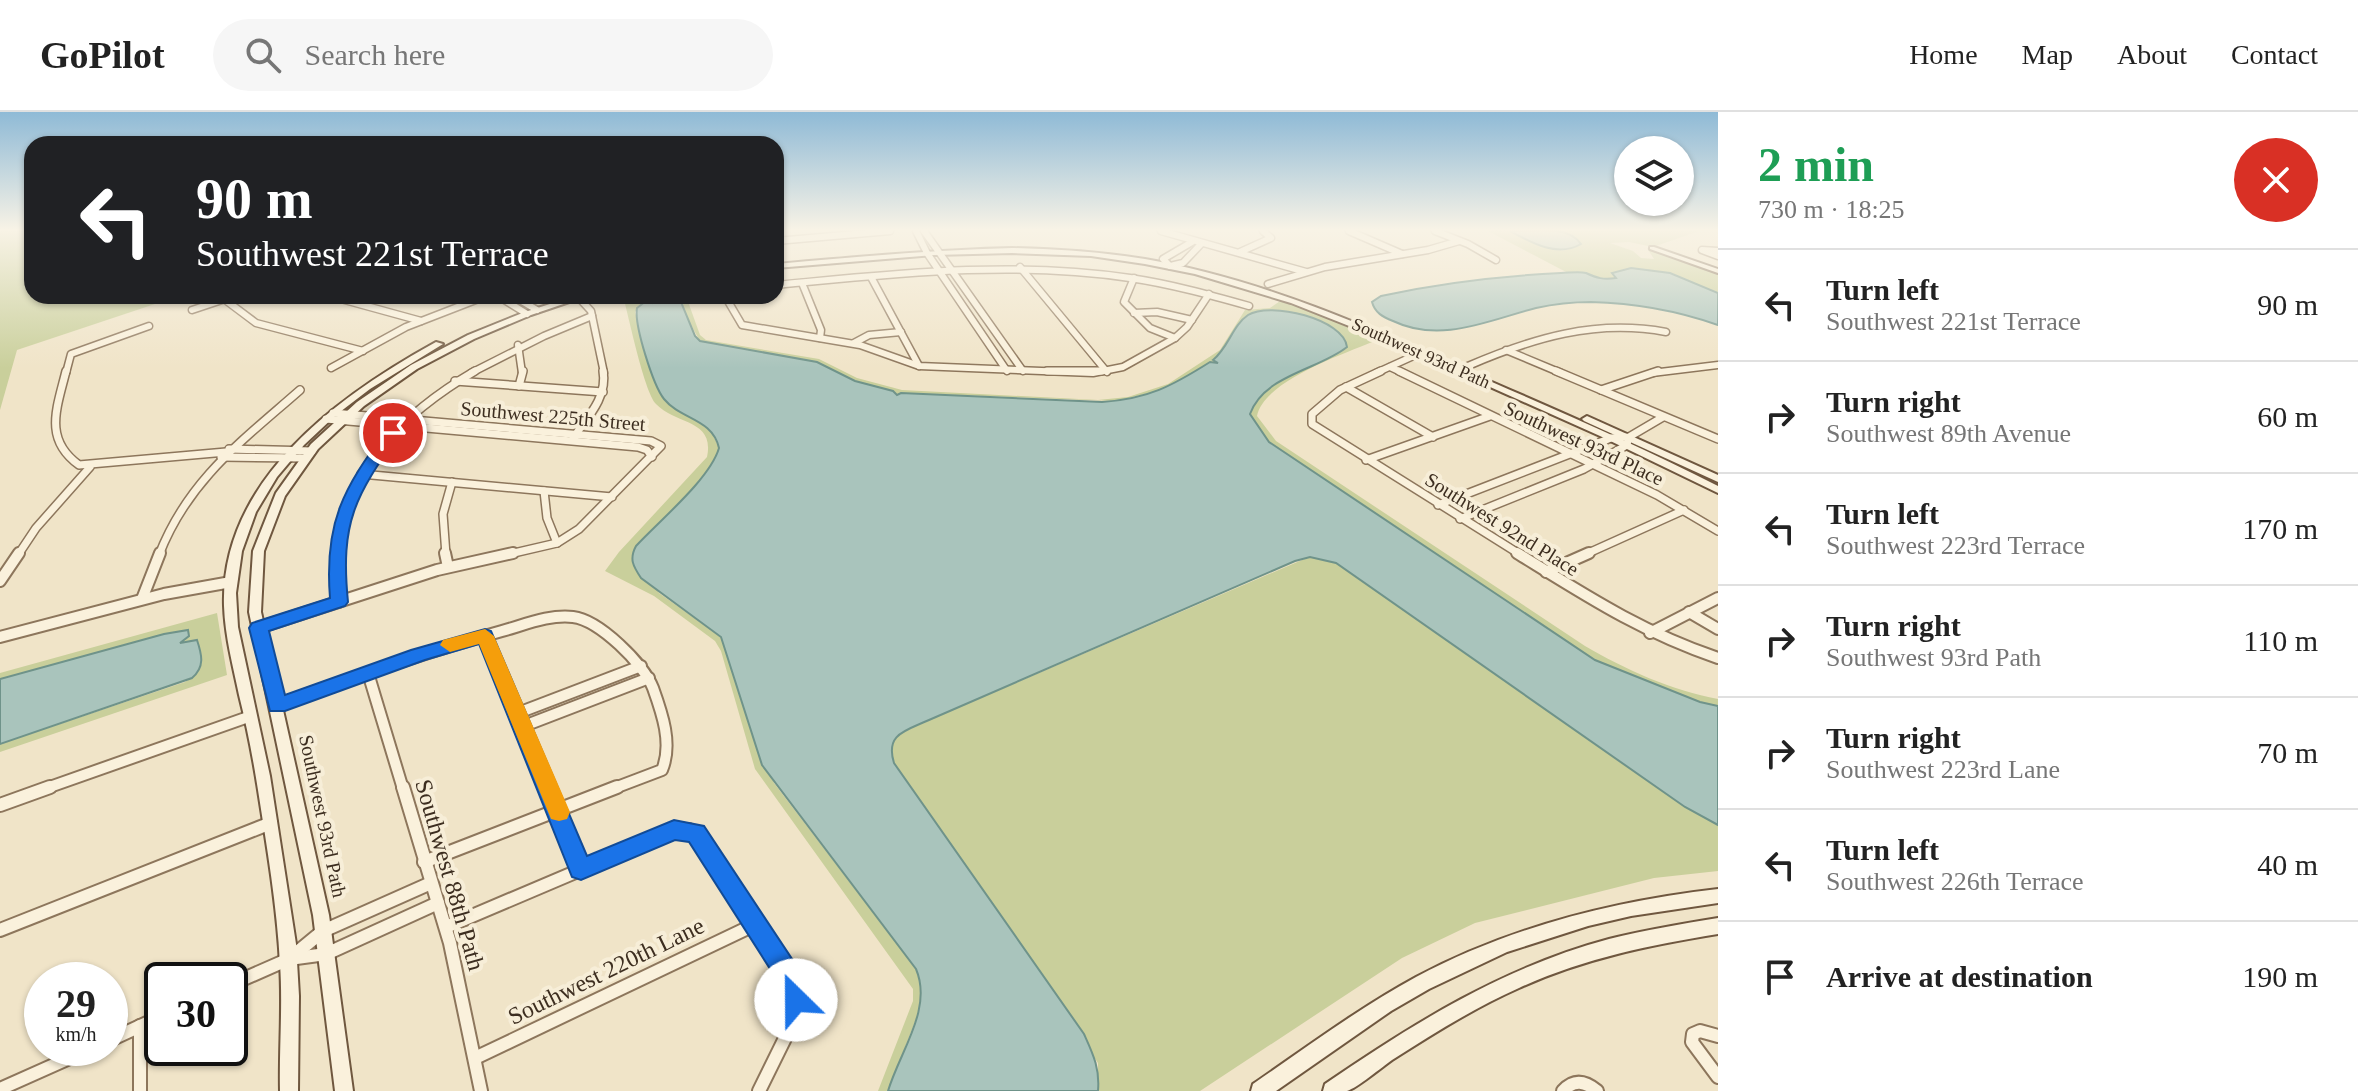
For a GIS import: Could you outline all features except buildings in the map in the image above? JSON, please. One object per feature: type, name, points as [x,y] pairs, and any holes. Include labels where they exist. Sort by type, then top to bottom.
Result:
[{"type":"street","points":[[871,277],[919,366]]},
{"type":"street","points":[[784,284],[875,277]]},
{"type":"street","points":[[942,277],[1007,371]]},
{"type":"street","points":[[955,277],[1023,371]]},
{"type":"street","points":[[1028,277],[1107,372]]},
{"type":"street","points":[[1120,277],[1158,282],[1249,306]]},
{"type":"street","points":[[1158,282],[1160,277]]},
{"type":"street","name":"Southwest 93rd Path","points":[[1217,277],[1291,298],[1611,438],[1628,441],[1718,490]]},
{"type":"street","name":"Southwest 93rd Path","points":[[1238,277],[1333,307],[1718,479]]},
{"type":"street","points":[[1268,284],[1291,277]]},
{"type":"street","points":[[1134,278],[1123,300],[1151,329],[1175,338]]},
{"type":"street","points":[[802,283],[821,330],[820,338]]},
{"type":"street","points":[[730,304],[742,325],[854,343],[919,366],[1107,372],[1175,338],[1192,320],[1209,294]]},
{"type":"street","points":[[192,310],[209,304]]},
{"type":"street","points":[[231,304],[256,323],[363,351]]},
{"type":"street","points":[[359,304],[421,321]]},
{"type":"street","points":[[331,368],[421,321],[465,304]]},
{"type":"street","points":[[515,304],[528,310]]},
{"type":"street","points":[[522,304],[528,310]]},
{"type":"street","name":"Southwest 93rd Path","points":[[289,1091],[289,959],[271,823],[232,630],[231,582],[247,523],[264,490],[380,378],[423,352],[542,304]]},
{"type":"street","name":"Southwest 93rd Path","points":[[344,1091],[323,931],[277,705],[258,628],[254,588],[261,541],[300,454],[337,417],[433,356],[528,310],[552,304]]},
{"type":"street","points":[[573,438],[603,392],[606,379],[586,304]]},
{"type":"street","points":[[1134,313],[1157,312],[1192,320]]},
{"type":"street","points":[[339,602],[335,571],[337,539],[346,508],[361,474],[405,420],[454,381],[518,345],[592,316]]},
{"type":"street","points":[[1468,366],[1506,350],[1603,325],[1637,325],[1666,332]]},
{"type":"street","points":[[149,326],[70,355],[55,436],[78,466],[226,453],[300,454]]},
{"type":"street","points":[[854,343],[866,336],[901,332]]},
{"type":"street","points":[[518,345],[523,370],[519,386]]},
{"type":"street","points":[[1506,350],[1718,439]]},
{"type":"street","points":[[1343,389],[1420,353]]},
{"type":"street","points":[[1601,390],[1661,370],[1718,365]]},
{"type":"street","name":"Southwest 93rd Place","points":[[1390,367],[1684,510],[1718,531]]},
{"type":"street","points":[[454,381],[603,392]]},
{"type":"street","points":[[1343,389],[1430,438]]},
{"type":"street","name":"Southwest 92nd Place","points":[[1343,389],[1314,411],[1312,424],[1460,519],[1650,633],[1718,658]]},
{"type":"street","points":[[142,599],[169,530],[226,453],[300,390]]},
{"type":"street","points":[[1366,460],[1490,416]]},
{"type":"street","name":"Southwest 225th Street","points":[[337,417],[398,428],[573,438],[655,441],[661,449],[652,457],[641,447],[573,438],[405,420],[337,417]]},
{"type":"street","points":[[1460,519],[1591,464],[1663,417]]},
{"type":"street","points":[[1438,505],[1611,438]]},
{"type":"street","points":[[258,628],[448,567],[557,543],[574,534],[652,457]]},
{"type":"street","points":[[0,581],[36,528],[90,467]]},
{"type":"street","points":[[361,474],[612,497]]},
{"type":"street","points":[[448,567],[442,520],[446,494],[452,482]]},
{"type":"street","points":[[544,491],[547,518],[557,543]]},
{"type":"street","points":[[1546,572],[1684,510]]},
{"type":"street","points":[[0,637],[142,599],[231,582]]},
{"type":"street","points":[[1650,633],[1718,598]]},
{"type":"street","points":[[1689,612],[1718,629]]},
{"type":"street","points":[[277,705],[485,636],[536,623],[578,617],[641,666],[649,678],[667,752],[664,766],[652,776],[424,862]]},
{"type":"street","points":[[485,636],[581,869]]},
{"type":"street","points":[[518,713],[641,666]]},
{"type":"street","name":"Southwest 88th Path","points":[[368,673],[446,927],[481,1091]]},
{"type":"street","points":[[524,726],[649,678]]},
{"type":"street","points":[[0,805],[251,716]]},
{"type":"street","points":[[0,930],[271,823]]},
{"type":"street","points":[[446,927],[672,831],[685,829],[699,836],[790,978],[796,998],[793,1022],[760,1090]]},
{"type":"street","points":[[248,977],[289,959],[323,931],[431,883]]},
{"type":"street","points":[[1260,1091],[1386,1004],[1489,951],[1602,915],[1718,896]]},
{"type":"street","points":[[289,959],[326,954],[438,903]]},
{"type":"street","name":"Southwest 220th Lane","points":[[475,1058],[756,924]]},
{"type":"street","points":[[1332,1091],[1406,1038],[1535,970],[1617,944],[1718,926]]},
{"type":"street","points":[[128,1032],[144,1024]]},
{"type":"street","points":[[140,1026],[140,1091]]},
{"type":"street","points":[[1718,1036],[1700,1031],[1693,1034],[1692,1042],[1718,1077]]},
{"type":"street","points":[[0,1089],[52,1066]]},
{"type":"street","points":[[1563,1091],[1577,1081],[1586,1082],[1597,1091]]},
{"type":"green space","points":[[0,277],[24,277],[24,304],[155,304],[17,350],[0,410]]},
{"type":"green space","points":[[1659,277],[1718,277],[1718,293],[1682,278]]},
{"type":"green space","points":[[1283,299],[1377,340],[1308,369],[1274,391],[1257,416],[1276,441],[1585,646],[1649,678],[1718,699],[1718,706],[1700,702],[1595,660],[1269,442],[1250,414],[1256,402],[1292,373],[1347,347],[1343,337],[1333,328],[1305,315],[1272,310],[1248,315],[1238,324],[1214,360],[1217,364],[1210,362],[1166,389],[1116,401],[897,395],[855,381],[817,362],[700,341],[679,304],[689,304],[700,335],[706,340],[819,359],[857,378],[902,390],[1098,400],[1128,397],[1168,384],[1220,350],[1245,310],[1270,308]]},
{"type":"green space","points":[[625,304],[643,304],[635,312],[662,397],[709,427],[719,448],[695,486],[636,546],[659,593],[721,637],[774,783],[916,969],[923,985],[923,1001],[888,1091],[878,1091],[913,1001],[913,989],[755,769],[721,651],[715,641],[654,596],[605,571],[707,457],[708,445],[700,429],[656,404],[642,370]]},
{"type":"green space","points":[[1309,557],[1336,563],[1685,807],[1718,825],[1718,871],[1654,878],[1475,923],[1402,958],[1200,1091],[1098,1091],[1098,1063],[894,763],[892,745],[899,734],[912,727]]},
{"type":"green space","points":[[217,613],[227,675],[0,752],[0,744],[185,682],[196,674],[201,664],[180,641],[164,634],[0,679],[0,673]]},
{"type":"water","points":[[1510,277],[1679,277],[1718,293],[1718,325],[1656,309],[1584,302],[1536,308],[1465,328],[1429,330],[1411,328],[1386,318],[1377,312],[1372,302],[1381,296],[1426,287]]},
{"type":"water","points":[[642,304],[682,304],[700,341],[817,362],[855,381],[893,391],[897,395],[1102,402],[1146,394],[1210,362],[1218,363],[1213,360],[1238,325],[1248,315],[1258,311],[1288,312],[1320,321],[1343,337],[1347,347],[1279,382],[1257,401],[1250,414],[1269,442],[1595,660],[1700,702],[1718,706],[1718,825],[1685,807],[1336,563],[1310,557],[1295,561],[912,727],[895,740],[892,746],[894,763],[1084,1034],[1095,1061],[1098,1091],[888,1091],[918,1015],[920,984],[916,969],[762,765],[721,637],[641,578],[633,562],[636,546],[695,486],[719,448],[710,431],[664,399],[641,341],[637,308]]},
{"type":"water","points":[[188,630],[189,636],[180,643],[197,640],[201,656],[199,670],[192,678],[0,744],[0,679]]},
{"type":"slow traffic","points":[[450,645],[485,636],[559,812]]},
{"type":"route","points":[[393,433],[361,474],[342,519],[335,562],[339,602],[258,628],[277,705],[418,655],[485,636],[581,869],[674,830],[685,829],[696,833],[781,963],[792,983],[796,1000]]}]
